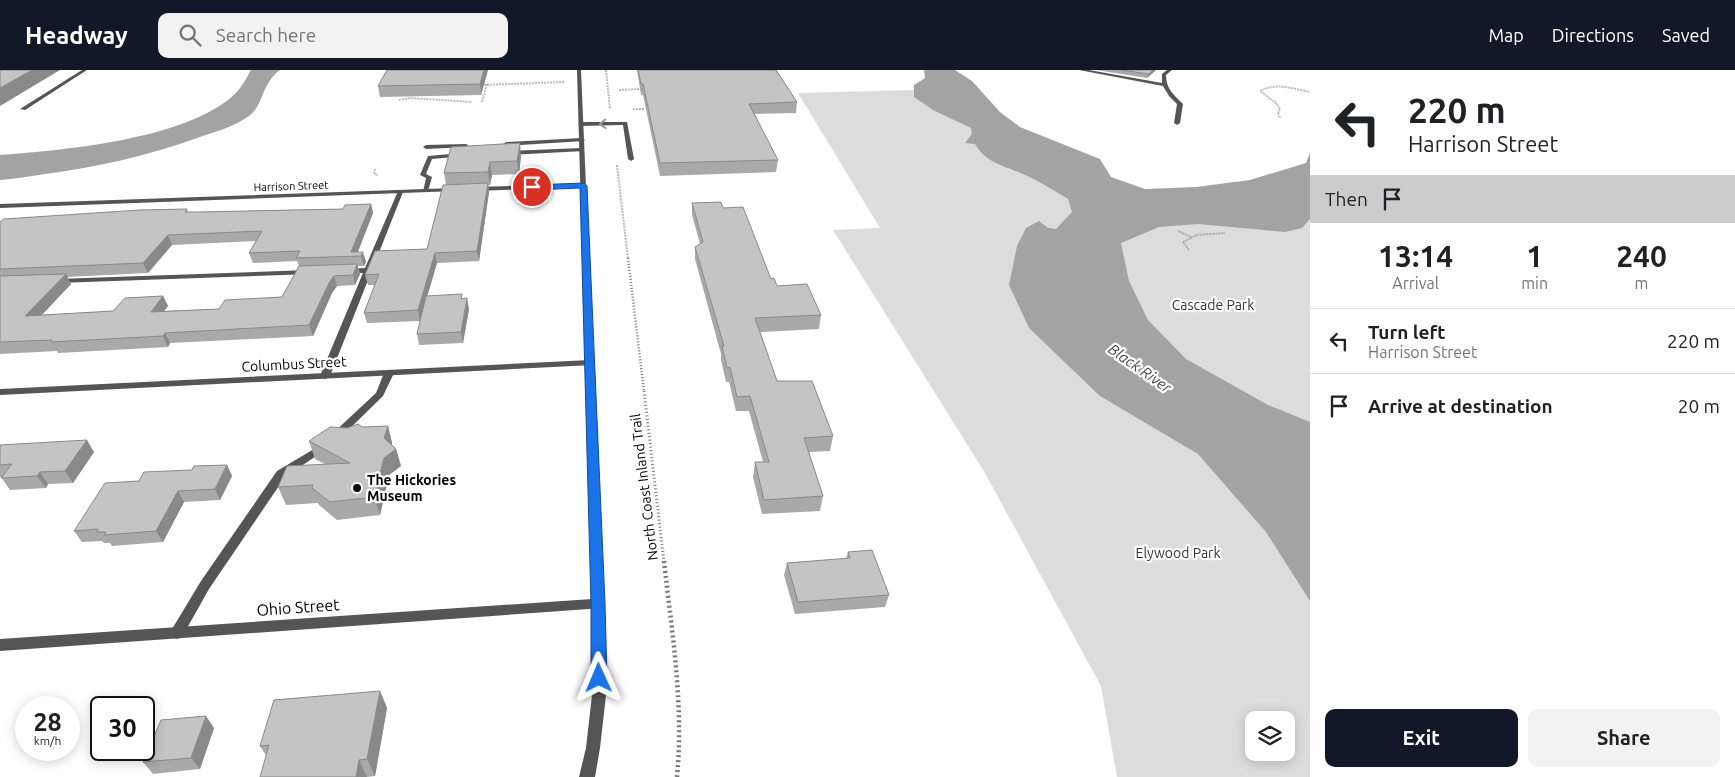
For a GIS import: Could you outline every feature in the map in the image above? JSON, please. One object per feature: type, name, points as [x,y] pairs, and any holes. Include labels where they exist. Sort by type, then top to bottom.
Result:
[{"type":"street","points":[[23,109],[85,70]]},
{"type":"street","points":[[580,70],[598,604],[599,695],[593,748],[587,777]]},
{"type":"street","points":[[1081,70],[1164,85]]},
{"type":"street","points":[[1170,70],[1164,75],[1164,85],[1172,97],[1180,104],[1177,123]]},
{"type":"street","points":[[581,124],[625,123],[630,159]]},
{"type":"street","points":[[498,145],[582,140]]},
{"type":"street","points":[[426,147],[474,146]]},
{"type":"street","points":[[505,153],[582,150]]},
{"type":"street","points":[[425,191],[429,177],[423,175],[430,157],[468,155]]},
{"type":"street","points":[[473,190],[584,186]]},
{"type":"street","name":"Harrison Street","points":[[0,206],[463,190]]},
{"type":"street","points":[[325,376],[400,192]]},
{"type":"street","points":[[338,271],[368,270]]},
{"type":"street","points":[[51,281],[318,272]]},
{"type":"street","name":"Columbus Street","points":[[0,392],[590,363]]},
{"type":"street","points":[[177,633],[204,585],[281,474],[330,442],[380,394],[389,373]]},
{"type":"street","name":"Ohio Street","points":[[0,645],[598,604]]},
{"type":"path","points":[[606,70],[612,123]]},
{"type":"path","points":[[476,85],[568,82]]},
{"type":"path","points":[[482,102],[487,84]]},
{"type":"path","points":[[1280,118],[1278,113],[1280,109],[1276,103],[1260,91],[1268,87],[1310,92]]},
{"type":"path","points":[[619,90],[640,89]]},
{"type":"path","points":[[399,100],[410,98],[472,102]]},
{"type":"path","points":[[630,110],[645,109]]},
{"type":"path","name":"North Coast Inland Trail","points":[[620,195],[679,690],[680,739],[677,777]]},
{"type":"path","points":[[1178,231],[1192,237]]},
{"type":"path","points":[[1189,250],[1183,242],[1192,237],[1225,233]]},
{"type":"green space","name":"Elywood Park","points":[[954,89],[981,116],[1169,207],[1310,163],[1310,777],[1117,777],[1101,686],[985,473],[833,230],[880,228],[798,93]]},
{"type":"water","points":[[251,70],[280,70],[269,82],[254,111],[243,120],[230,126],[159,150],[122,160],[0,180],[0,155],[56,150],[119,141],[179,125],[206,114],[232,97],[239,90]]},
{"type":"water","name":"Black River","points":[[924,70],[955,70],[972,81],[1000,112],[1020,127],[1100,159],[1111,177],[1145,189],[1196,187],[1250,180],[1306,163],[1310,153],[1310,219],[1302,228],[1285,232],[1198,224],[1159,227],[1121,243],[1129,281],[1148,320],[1186,359],[1268,405],[1310,422],[1310,601],[1266,532],[1198,454],[1100,396],[1029,328],[1009,285],[1017,246],[1026,228],[1039,221],[1048,228],[1056,229],[1072,212],[1068,199],[1023,174],[990,160],[975,144],[965,143],[972,134],[971,128],[933,110],[914,97],[914,85],[925,78]]},
{"type":"building","points":[[0,70],[32,70],[0,88]]},
{"type":"building","points":[[387,70],[484,70],[480,84],[378,86]]},
{"type":"building","points":[[638,70],[776,70],[797,102],[749,104],[778,160],[660,163],[643,84],[641,84]]},
{"type":"building","points":[[1121,70],[1153,70],[1149,74]]},
{"type":"building","points":[[520,143],[517,161],[490,162],[488,172],[444,173],[451,147]]},
{"type":"building","points":[[488,183],[477,251],[435,253],[418,310],[364,313],[379,274],[365,275],[375,251],[427,249],[443,185]]},
{"type":"building","points":[[721,202],[723,208],[743,207],[771,279],[774,278],[777,286],[807,284],[821,315],[755,318],[777,381],[812,381],[833,436],[804,438],[823,496],[764,500],[755,462],[769,462],[750,396],[737,397],[730,367],[727,368],[722,346],[724,346],[695,247],[703,242],[692,203]]},
{"type":"building","points":[[371,204],[351,252],[363,252],[361,256],[296,258],[300,251],[249,253],[262,231],[168,235],[143,263],[0,269],[0,222],[4,219],[140,210],[187,209],[185,212],[199,212],[343,209],[345,205]]},
{"type":"building","points":[[357,264],[353,275],[334,276],[309,325],[165,333],[163,336],[51,342],[52,340],[0,342],[0,276],[66,274],[25,316],[113,311],[125,298],[163,296],[151,312],[219,309],[225,300],[282,297],[299,266]]},
{"type":"building","points":[[462,294],[461,299],[467,298],[461,332],[417,334],[426,296]]},
{"type":"building","points":[[358,424],[362,427],[388,426],[384,438],[396,449],[384,458],[374,497],[330,502],[312,488],[313,485],[278,487],[287,466],[350,463],[309,441],[330,427],[347,428]]},
{"type":"building","points":[[87,440],[65,471],[40,472],[37,476],[1,478],[12,464],[0,465],[0,445]]},
{"type":"building","points":[[227,465],[215,489],[178,491],[156,531],[104,535],[106,532],[97,532],[98,529],[74,531],[105,483],[139,481],[144,472],[192,470],[194,466]]},
{"type":"building","points":[[872,550],[889,595],[798,602],[787,563],[850,558],[848,552]]},
{"type":"building","points":[[380,691],[367,759],[359,760],[356,777],[260,777],[269,745],[260,746],[274,700]]},
{"type":"building","points":[[206,716],[191,758],[155,761],[155,734],[161,720]]},
{"type":"place","name":"The Hickories Museum","points":[[357,488]]},
{"type":"route","points":[[532,187],[584,186],[599,678]]},
{"type":"park label","name":"Cascade Park","points":[[1213,305]]}]
